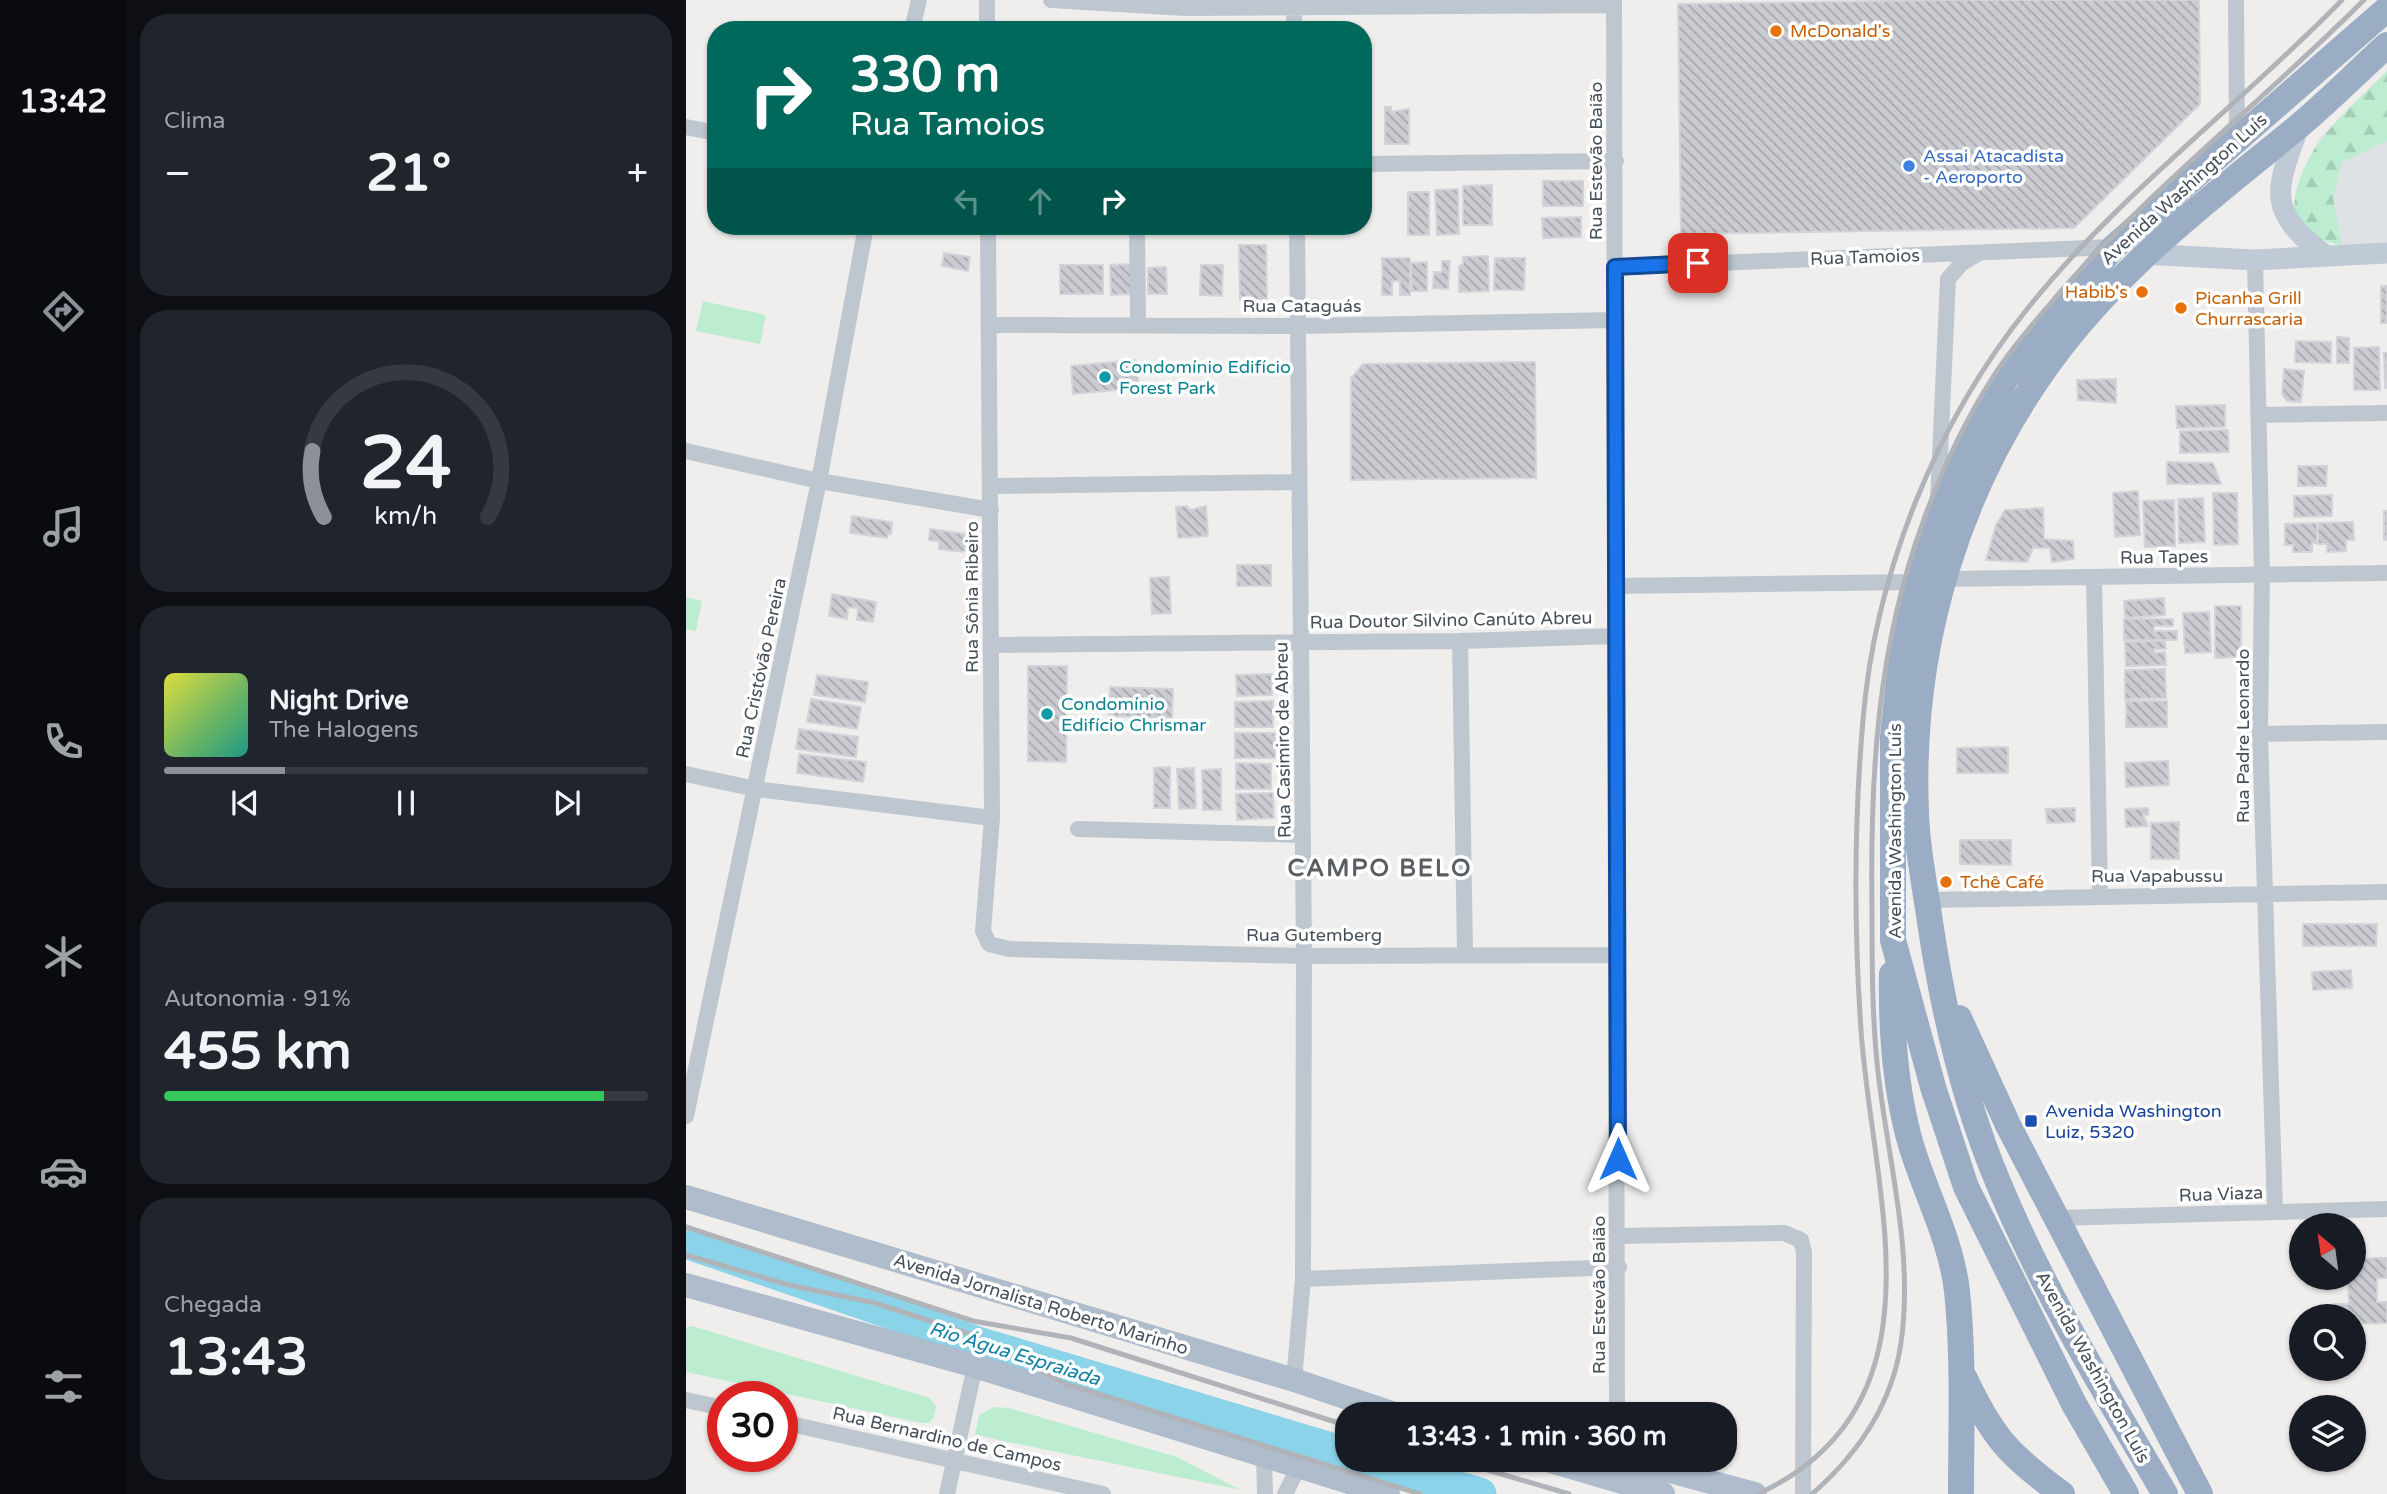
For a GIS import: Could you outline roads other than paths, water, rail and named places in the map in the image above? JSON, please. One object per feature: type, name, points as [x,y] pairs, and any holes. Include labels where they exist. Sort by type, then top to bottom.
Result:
[{"type":"highway","name":"Avenida Washington Luís","points":[[2165,1494],[2102,1387],[2045,1282],[1998,1182],[1971,1109],[1938,979],[1916,812],[1916,738],[1930,627],[1930,581],[1937,519],[1959,463],[2005,380],[2044,328],[2115,247],[2387,9]]},
{"type":"highway","name":"Avenida Washington Luís","points":[[2126,1494],[2074,1404],[1966,1187],[1933,1087],[1893,940],[1893,736],[1901,663],[1930,581],[2027,392],[2108,289],[2142,254],[2298,127],[2387,45]]},
{"type":"highway","points":[[1893,940],[1893,1040],[1909,1138],[1938,1219],[1957,1290],[1961,1370],[1961,1494]]},
{"type":"highway","points":[[1938,979],[2192,1488]]},
{"type":"highway","points":[[1961,1370],[1983,1416],[2001,1444],[2023,1465],[2062,1494]]},
{"type":"main road","points":[[2298,127],[2281,179],[2279,195],[2289,223],[2325,255]]},
{"type":"main road","points":[[2142,254],[2255,260],[2387,253]]},
{"type":"main road","name":"Avenida Jornalista Roberto Marinho","points":[[686,1197],[1359,1402]]},
{"type":"main road","points":[[686,1285],[975,1366],[1388,1494]]},
{"type":"main road","points":[[1588,1472],[1663,1494]]},
{"type":"main road","points":[[1673,1472],[1755,1494]]},
{"type":"street","points":[[914,21],[919,0]]},
{"type":"street","points":[[987,0],[987,21]]},
{"type":"street","points":[[1051,0],[1185,8],[1294,4],[1614,2]]},
{"type":"street","points":[[2236,0],[2236,142]]},
{"type":"street","name":"Rua Estevão Baião","points":[[1614,2],[1619,1236],[1617,1402]]},
{"type":"street","points":[[686,127],[707,131]]},
{"type":"street","points":[[1372,164],[1616,162]]},
{"type":"street","name":"Rua Cristóvão Pereira","points":[[686,1116],[819,481],[864,235]]},
{"type":"street","name":"Rua Sônia Ribeiro","points":[[988,235],[992,818],[983,931],[989,944],[1009,949]]},
{"type":"street","points":[[1137,235],[1138,325]]},
{"type":"street","name":"Rua Casimiro de Abreu","points":[[1294,1380],[1303,1279],[1304,956],[1297,235]]},
{"type":"street","name":"Rua Tamoios","points":[[1615,267],[2115,247]]},
{"type":"street","points":[[1937,519],[1948,279],[1962,263],[1980,253]]},
{"type":"street","points":[[1918,255],[1948,279]]},
{"type":"street","name":"Rua Padre Leonardo","points":[[2255,260],[2262,574],[2260,734],[2275,1211]]},
{"type":"street","name":"Rua Cataguás","points":[[989,325],[1298,326],[1615,320]]},
{"type":"street","points":[[2258,415],[2387,412]]},
{"type":"street","points":[[686,451],[819,481],[991,510]]},
{"type":"street","points":[[991,486],[1299,482]]},
{"type":"street","name":"Rua Tapes","points":[[1616,586],[2387,573]]},
{"type":"street","points":[[2094,577],[2100,895]]},
{"type":"street","name":"Rua Doutor Silvino Canúto Abreu","points":[[991,645],[1460,641],[1617,636]]},
{"type":"street","points":[[1460,641],[1465,954]]},
{"type":"street","points":[[2260,734],[2387,732]]},
{"type":"street","points":[[686,774],[756,789],[992,818]]},
{"type":"street","points":[[1078,829],[1303,835]]},
{"type":"street","name":"Rua Vapabussu","points":[[1927,900],[2387,892]]},
{"type":"street","name":"Rua Gutemberg","points":[[1009,949],[1304,956],[1618,955]]},
{"type":"street","name":"Rua Viaza","points":[[2056,1219],[2387,1209]]},
{"type":"street","points":[[1619,1236],[1784,1233],[1801,1240],[1804,1252],[1803,1494]]},
{"type":"street","points":[[1303,1279],[1619,1266]]},
{"type":"street","points":[[947,1494],[975,1366]]},
{"type":"street","points":[[686,1400],[707,1405]]},
{"type":"street","name":"Rua Bernardino de Campos","points":[[798,1426],[1103,1494]]},
{"type":"street","points":[[1264,1455],[1265,1494]]},
{"type":"street","points":[[1285,1494],[1299,1466]]},
{"type":"waterway","name":"Rio Água Espraiada","points":[[686,1242],[981,1344],[1335,1450]]},
{"type":"waterway","name":"Rio Água Espraiada","points":[[1406,1472],[1480,1494]]},
{"type":"railway","points":[[1758,1494],[1818,1455],[1857,1406],[1878,1351],[1886,1290],[1884,1225],[1861,1030],[1856,914],[1858,797],[1870,665],[1896,556],[1916,502],[1965,400],[1995,352],[2063,266],[2140,188],[2342,0]]},
{"type":"railway","points":[[1812,1494],[1844,1462],[1870,1426],[1890,1387],[1901,1343],[1904,1309],[1902,1241],[1882,1105],[1875,1031],[1872,950],[1873,811],[1875,762],[1886,665],[1895,617],[1923,522],[1963,429],[1982,394],[2017,343],[2062,290],[2134,214],[2364,0]]},
{"type":"railway","points":[[686,1227],[973,1321],[1071,1338],[1335,1422]]},
{"type":"railway","points":[[686,1255],[789,1285],[875,1303],[967,1333],[1066,1384],[1420,1494]]},
{"type":"railway","points":[[1495,1472],[1569,1494]]},
{"type":"place","name":"McDonald's","points":[[1776,31]]},
{"type":"place","name":"Assai Atacadista - Aeroporto","points":[[1909,166]]},
{"type":"place","name":"Habib's","points":[[2142,292]]},
{"type":"place","name":"Picanha Grill Churrascaria","points":[[2181,308]]},
{"type":"place","name":"Condomínio Edifício Forest Park","points":[[1105,377]]},
{"type":"place","name":"Condomínio Edifício Chrismar","points":[[1047,714]]},
{"type":"place","name":"Tchê Café","points":[[1946,882]]},
{"type":"place","name":"Avenida Washington Luiz, 5320","points":[[2031,1121]]},
{"type":"district","name":"CAMPO BELO","points":[[1380,868]]}]
